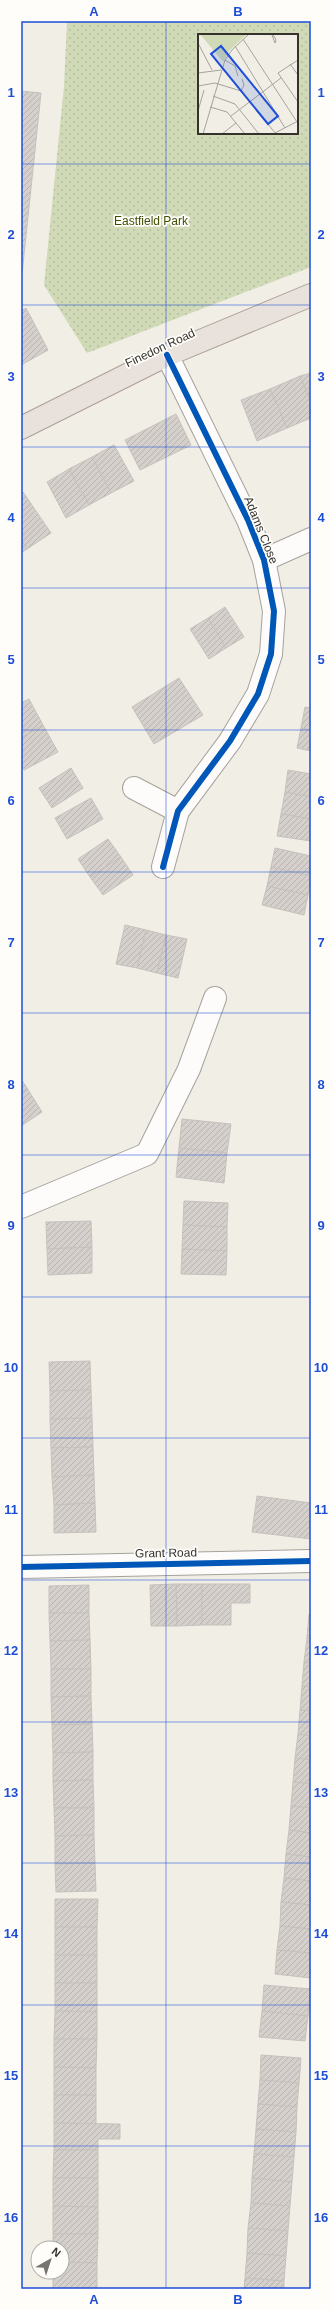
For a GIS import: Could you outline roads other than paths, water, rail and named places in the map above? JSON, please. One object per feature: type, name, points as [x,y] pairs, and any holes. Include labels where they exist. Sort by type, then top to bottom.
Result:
[{"type":"main road","name":"Finedon Road","points":[[21,428],[167,355],[311,295]]},
{"type":"street","name":"Adams Close","points":[[163,867],[178,811],[230,741],[258,694],[272,654],[274,611],[264,560],[248,520],[167,355]]},
{"type":"street","points":[[264,560],[311,539]]},
{"type":"street","points":[[134,788],[178,811]]},
{"type":"street","points":[[21,1207],[147,1154],[189,1069],[216,998]]},
{"type":"street","name":"Grant Road","points":[[21,1567],[311,1561]]},
{"type":"park label","name":"Eastfield Park","points":[[151,221]]}]
